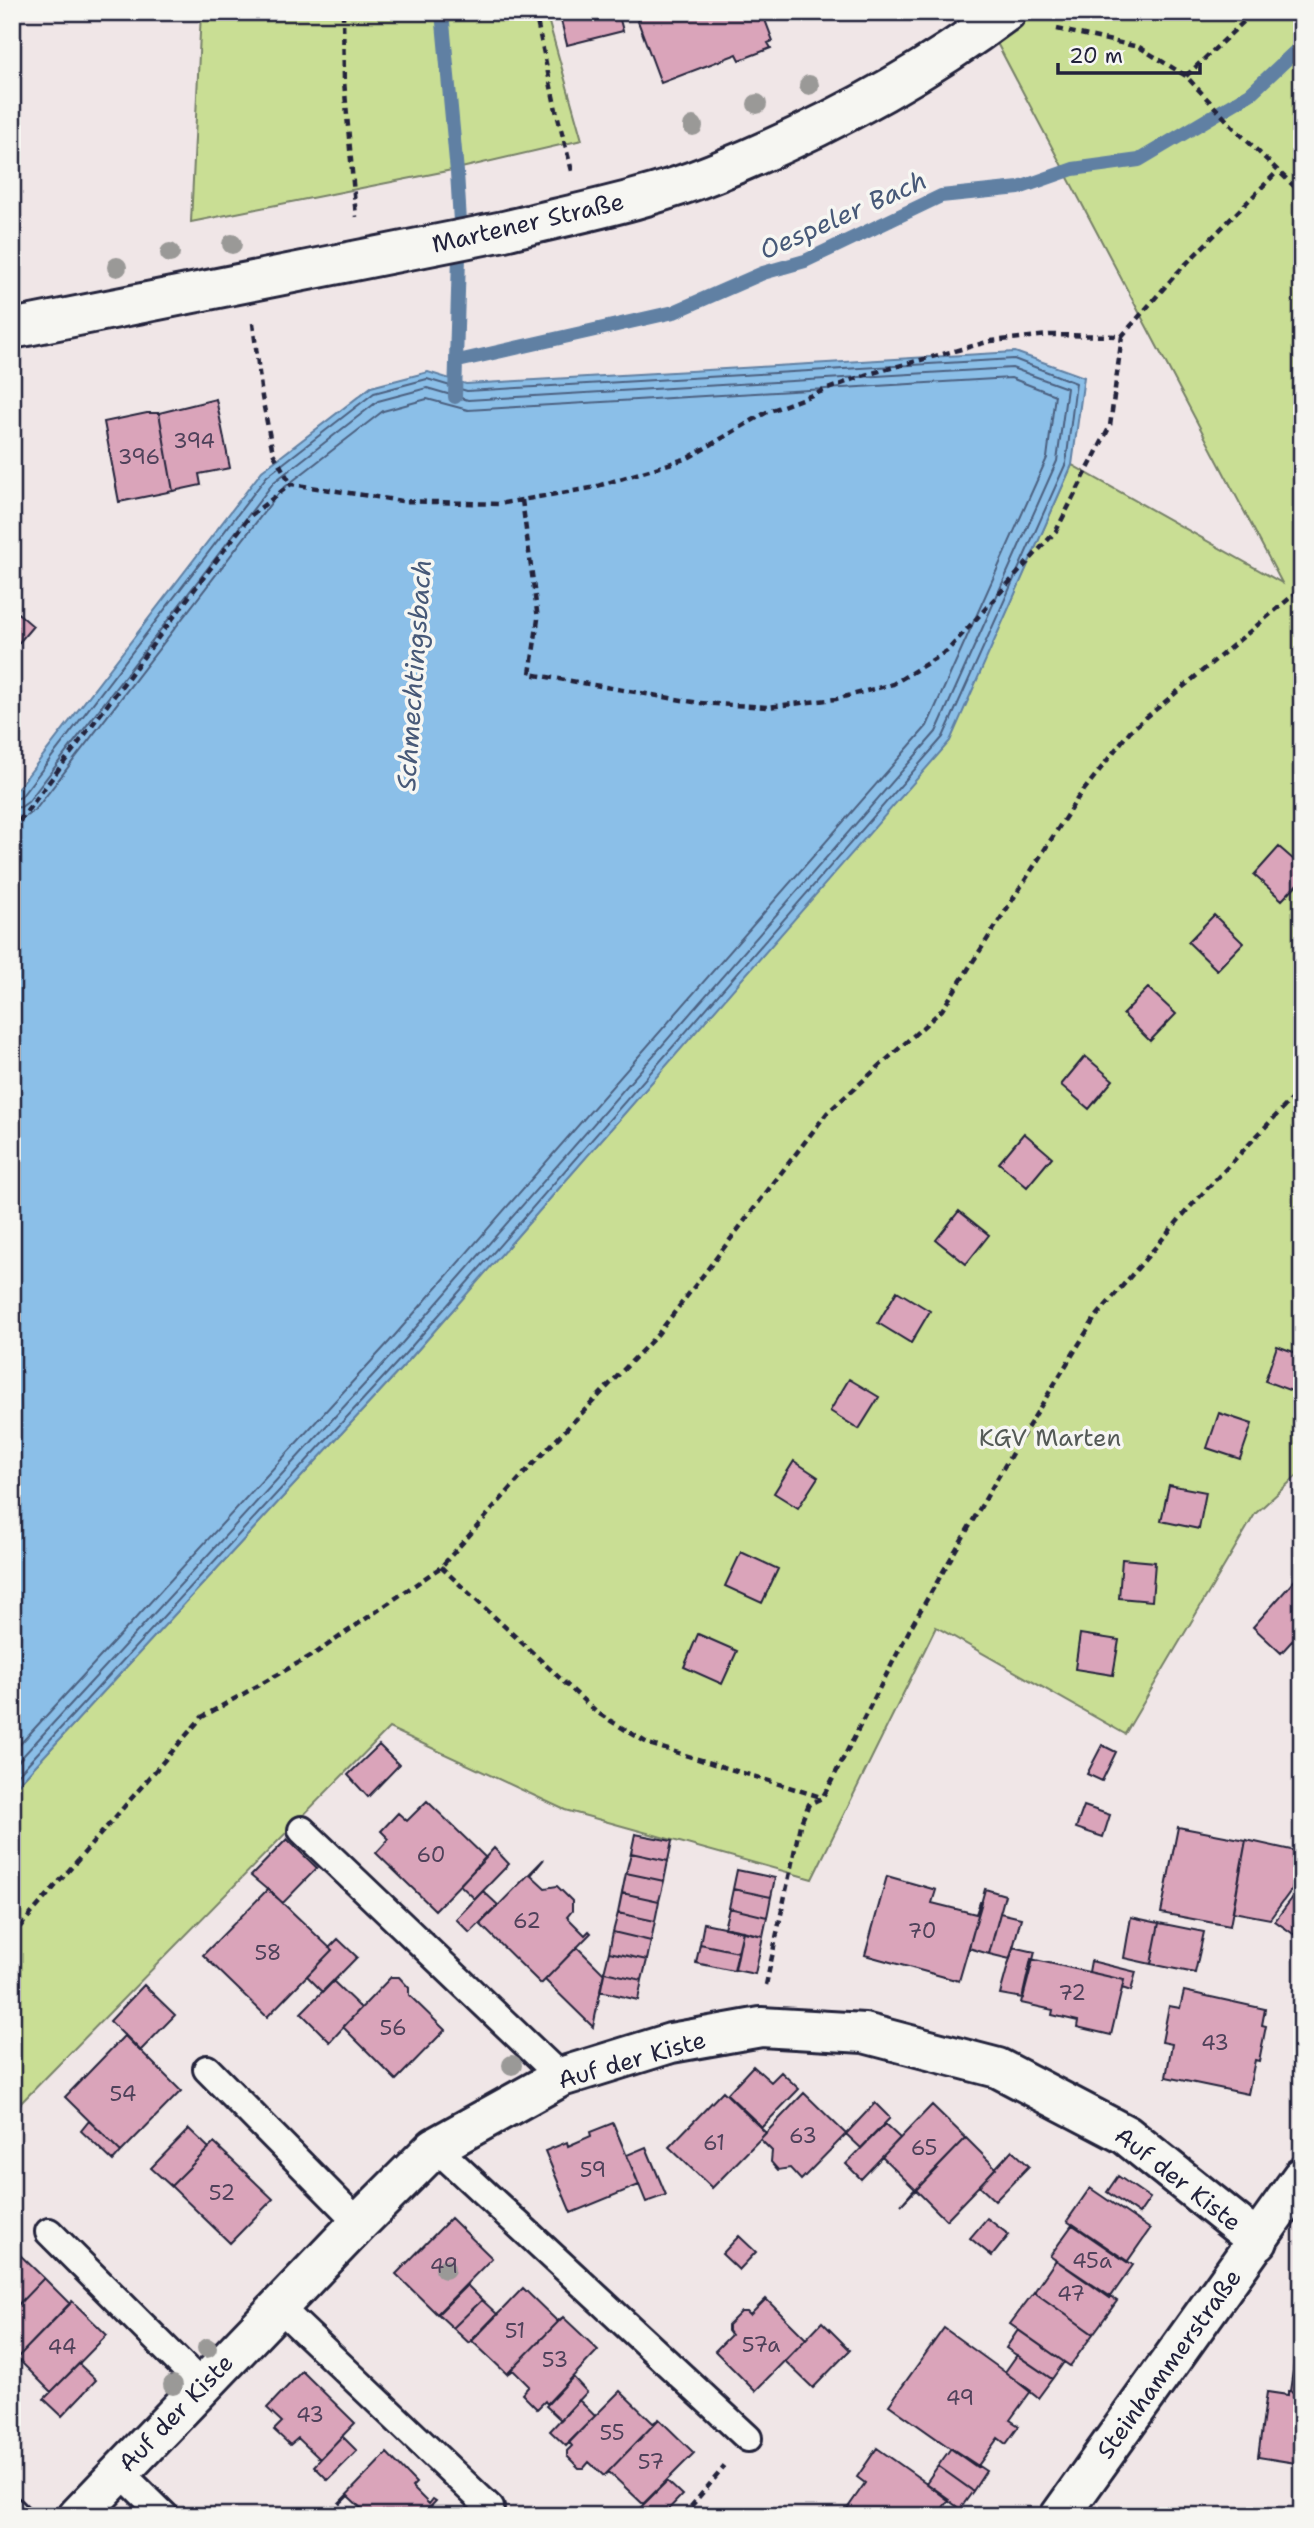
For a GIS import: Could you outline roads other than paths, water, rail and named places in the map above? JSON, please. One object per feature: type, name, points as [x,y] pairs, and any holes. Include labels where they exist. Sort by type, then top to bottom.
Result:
[{"type":"street","name":"Martener Straße","points":[[12,329],[504,231],[583,212],[712,174],[839,116],[926,66],[1006,12]]},
{"type":"street","name":"Auf der Kiste","points":[[78,2516],[435,2147],[561,2077],[671,2043],[761,2027],[864,2033],[998,2068],[1126,2135],[1258,2241]]},
{"type":"street","name":"Steinhammerstraße","points":[[1067,2513],[1302,2177]]},
{"type":"lane","points":[[302,1830],[561,2077]]},
{"type":"lane","points":[[207,2069],[359,2223]]},
{"type":"lane","points":[[435,2147],[748,2438]]},
{"type":"lane","points":[[49,2232],[203,2386]]},
{"type":"lane","points":[[279,2307],[490,2508]]},
{"type":"lane","points":[[119,2471],[165,2516]]},
{"type":"lane","points":[[12,2511],[17,2516]]},
{"type":"water","points":[[1015,352],[1084,377],[1072,465],[950,741],[409,1360],[12,1791],[12,796],[262,471],[371,387],[428,372],[466,384]]},
{"type":"waterway","name":"Schmechtingsbach","points":[[442,12],[460,222],[455,397]]},
{"type":"waterway","name":"Oespeler Bach","points":[[458,361],[674,312],[763,273],[805,261],[941,196],[1019,188],[1073,169],[1139,160],[1250,94],[1302,45]]},
{"type":"park label","name":"KGV Marten","points":[[1050,1438]]}]
